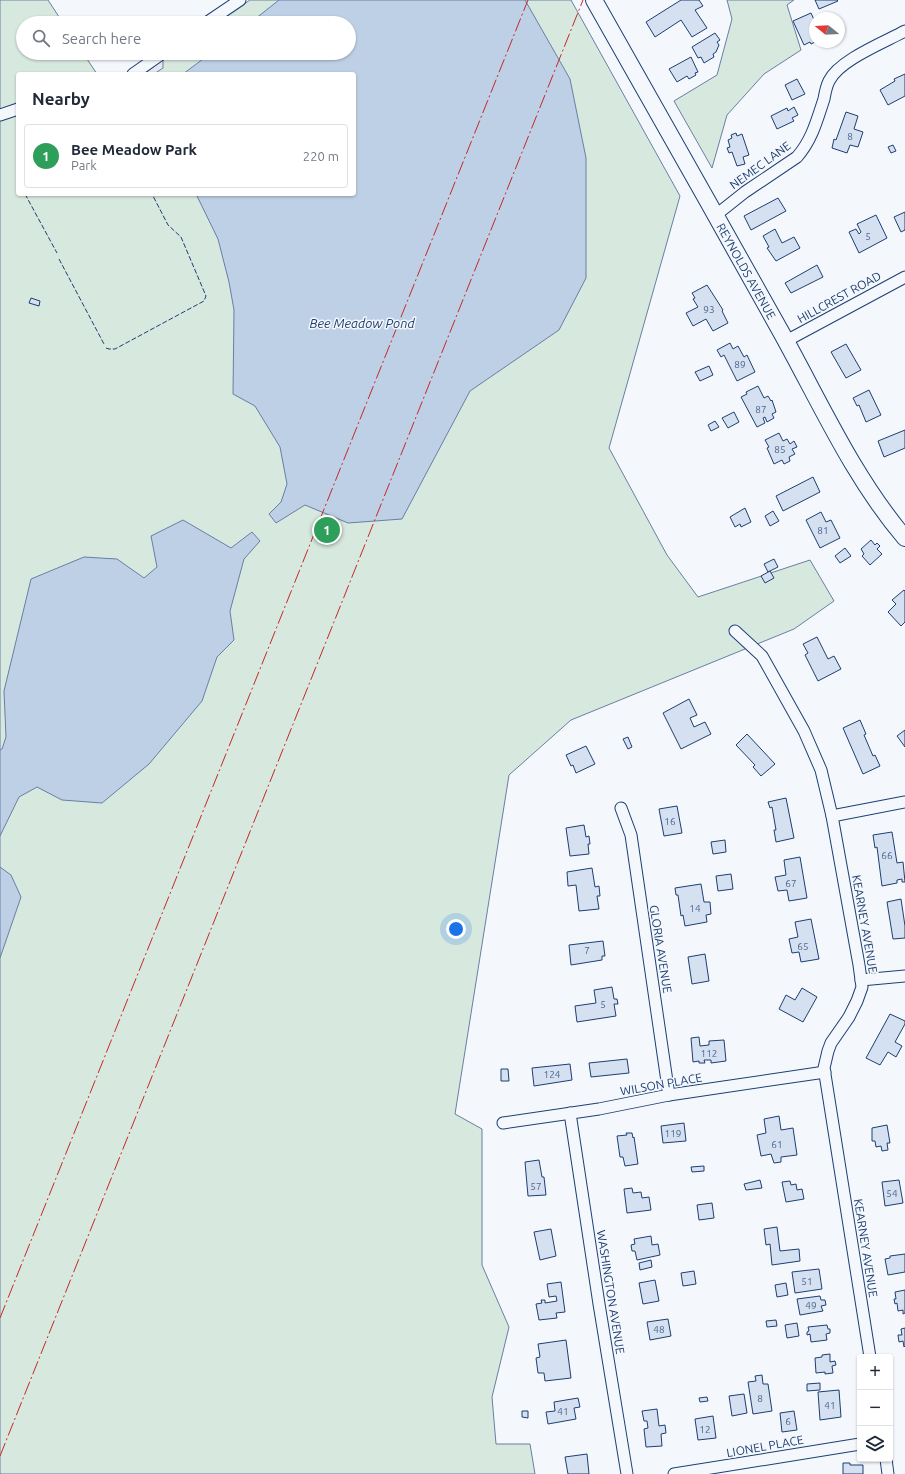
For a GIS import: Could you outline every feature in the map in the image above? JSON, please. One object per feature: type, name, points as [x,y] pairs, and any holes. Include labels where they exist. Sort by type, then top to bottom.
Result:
[{"type":"street","points":[[216,16],[240,0]]},
{"type":"street","name":"REYNOLDS AVENUE","points":[[594,0],[865,483],[884,512],[905,538]]},
{"type":"street","name":"NEMEC LANE","points":[[716,215],[745,192],[797,157],[803,150],[815,128],[829,81],[834,74],[847,62],[905,31]]},
{"type":"street","points":[[136,72],[153,60]]},
{"type":"street","points":[[0,116],[16,111]]},
{"type":"street","name":"HILLCREST ROAD","points":[[786,341],[905,276]]},
{"type":"street","name":"KEARNEY AVENUE","points":[[735,631],[762,656],[801,725],[821,770],[832,816],[862,987],[857,1001],[828,1051],[825,1063],[825,1072],[870,1354]]},
{"type":"street","points":[[832,816],[905,802]]},
{"type":"street","name":"GLORIA AVENUE","points":[[621,808],[631,835],[669,1095]]},
{"type":"street","points":[[861,980],[905,976]]},
{"type":"street","name":"WILSON PLACE","points":[[503,1123],[599,1109],[669,1095],[825,1072]]},
{"type":"street","name":"WASHINGTON AVENUE","points":[[570,1113],[627,1474]]},
{"type":"street","name":"LIONEL PLACE","points":[[674,1474],[857,1444]]},
{"type":"street","points":[[886,1462],[888,1474]]},
{"type":"shaded area","points":[[0,0],[48,0],[58,16],[16,16],[16,60],[88,60],[96,72],[16,72],[16,196],[356,196],[356,72],[144,72],[162,60],[356,60],[356,16],[226,16],[250,0],[571,0],[680,196],[609,448],[667,555],[698,597],[810,560],[834,601],[794,629],[571,720],[509,775],[455,1114],[482,1129],[482,1265],[509,1327],[492,1397],[496,1444],[530,1444],[535,1474],[0,1474]]},
{"type":"shaded area","points":[[727,0],[794,0],[787,5],[801,50],[764,74],[727,115],[712,168],[674,101],[717,75],[732,19]]},
{"type":"shaded area","points":[[163,60],[163,68],[157,72],[147,72]]},
{"type":"water","name":"Bee Meadow Pond","points":[[279,0],[525,0],[570,79],[586,158],[586,278],[559,330],[470,391],[402,519],[348,523],[305,505],[276,523],[269,514],[281,502],[287,484],[280,447],[255,406],[233,394],[234,310],[229,282],[218,239],[197,196],[356,196],[356,72],[186,72],[202,60],[356,60],[356,16],[259,16]]},
{"type":"water","points":[[183,520],[231,548],[252,532],[260,541],[244,559],[230,611],[234,640],[217,657],[202,701],[149,764],[102,803],[62,800],[37,787],[19,797],[0,836],[0,750],[2,749],[6,737],[4,691],[31,579],[84,557],[117,559],[144,578],[157,567],[151,536]]},
{"type":"water","points":[[0,867],[11,875],[21,897],[0,958]]},
{"type":"building","points":[[681,0],[699,0],[703,6],[695,10],[707,28],[692,37],[681,20],[655,37],[646,22]]},
{"type":"building","points":[[815,0],[837,0],[838,1],[819,9]]},
{"type":"building","points":[[809,14],[809,42],[804,45],[793,21]]},
{"type":"building","points":[[715,33],[720,40],[717,42],[719,45],[716,52],[713,54],[714,57],[704,63],[701,57],[698,58],[692,47]]},
{"type":"building","points":[[691,57],[698,72],[689,79],[687,76],[677,82],[669,69]]},
{"type":"building","points":[[905,74],[905,96],[888,105],[880,90],[895,81],[894,79]]},
{"type":"building","points":[[797,79],[805,94],[792,100],[785,85]]},
{"type":"building","points":[[794,107],[798,115],[792,118],[794,121],[777,129],[771,116],[787,108],[788,111]]},
{"type":"building","points":[[846,112],[858,116],[854,129],[863,132],[858,147],[850,145],[847,153],[832,148],[834,139],[836,140]]},
{"type":"building","points":[[736,133],[737,136],[742,134],[749,155],[743,157],[745,164],[737,166],[732,152],[729,153],[727,148],[730,147],[728,140],[732,138],[731,135]]},
{"type":"building","points":[[893,145],[896,151],[891,153],[888,147]]},
{"type":"building","points":[[778,198],[786,211],[751,230],[744,216]]},
{"type":"building","points":[[905,212],[905,230],[901,232],[894,217]]},
{"type":"building","points":[[876,215],[887,238],[859,253],[849,232],[856,229],[859,234],[861,232],[857,224]]},
{"type":"building","points":[[775,229],[782,243],[794,237],[800,248],[776,261],[767,248],[769,247],[763,236]]},
{"type":"building","points":[[817,265],[823,277],[791,293],[785,283]]},
{"type":"building","points":[[707,285],[723,310],[722,311],[728,323],[713,331],[706,319],[693,326],[686,313],[698,307],[693,299],[695,298],[692,293]]},
{"type":"building","points":[[31,298],[40,301],[39,306],[29,303]]},
{"type":"building","points":[[730,343],[733,349],[738,346],[744,357],[747,355],[755,372],[737,381],[724,355],[721,357],[717,350]]},
{"type":"building","points":[[846,344],[861,370],[846,378],[831,352]]},
{"type":"building","points":[[709,366],[713,375],[700,381],[695,372]]},
{"type":"building","points":[[758,386],[764,398],[768,396],[771,401],[772,400],[776,412],[772,414],[774,418],[767,422],[765,417],[763,418],[765,423],[757,427],[741,397],[747,394],[746,392]]},
{"type":"building","points":[[869,390],[881,415],[866,422],[859,405],[857,406],[853,398]]},
{"type":"building","points":[[734,412],[739,422],[728,428],[722,418]]},
{"type":"building","points":[[715,421],[719,427],[711,431],[708,425]]},
{"type":"building","points":[[905,430],[905,448],[884,457],[878,441]]},
{"type":"building","points":[[779,433],[783,441],[787,439],[790,444],[794,441],[797,447],[792,449],[795,454],[789,457],[790,461],[784,464],[782,460],[774,464],[767,448],[769,447],[765,440]]},
{"type":"building","points":[[813,477],[820,492],[783,511],[776,496]]},
{"type":"building","points":[[745,508],[751,522],[741,527],[740,524],[735,527],[730,517]]},
{"type":"building","points":[[773,511],[779,521],[770,526],[765,516]]},
{"type":"building","points":[[821,512],[826,522],[831,520],[840,538],[820,548],[806,520]]},
{"type":"building","points":[[871,540],[875,545],[877,543],[880,546],[877,549],[882,554],[870,565],[862,556],[864,554],[861,549]]},
{"type":"building","points":[[845,548],[851,556],[840,563],[835,556]]},
{"type":"building","points":[[774,559],[778,567],[768,572],[764,564]]},
{"type":"building","points":[[770,571],[774,578],[765,583],[761,576]]},
{"type":"building","points":[[904,590],[905,622],[901,626],[888,612],[896,604],[892,600]]},
{"type":"building","points":[[817,637],[828,659],[834,656],[841,669],[818,681],[805,655],[808,653],[803,644]]},
{"type":"building","points":[[689,699],[697,715],[690,718],[694,727],[705,722],[711,734],[681,749],[663,713]]},
{"type":"building","points":[[860,720],[866,734],[864,735],[873,756],[875,755],[880,766],[863,774],[843,728]]},
{"type":"building","points":[[905,730],[905,747],[897,736]]},
{"type":"building","points":[[747,734],[775,764],[761,776],[753,767],[755,765],[736,745]]},
{"type":"building","points":[[628,737],[632,747],[628,749],[623,739]]},
{"type":"building","points":[[586,746],[595,764],[576,773],[573,765],[571,766],[566,755]]},
{"type":"building","points":[[786,798],[794,838],[776,842],[774,830],[776,830],[772,807],[770,808],[768,802]]},
{"type":"building","points":[[677,806],[682,833],[664,836],[659,809]]},
{"type":"building","points":[[584,825],[586,837],[589,836],[589,854],[570,856],[566,828]]},
{"type":"building","points":[[892,832],[897,863],[903,862],[905,882],[902,882],[902,879],[897,880],[897,883],[882,886],[877,847],[875,848],[873,835]]},
{"type":"building","points":[[725,840],[726,852],[713,854],[711,842]]},
{"type":"building","points":[[800,857],[807,898],[789,901],[787,890],[778,891],[775,877],[786,875],[784,860]]},
{"type":"building","points":[[592,868],[595,887],[599,886],[600,896],[597,896],[599,909],[579,911],[576,885],[568,886],[567,872]]},
{"type":"building","points":[[731,874],[733,889],[718,891],[716,876]]},
{"type":"building","points":[[701,884],[704,902],[710,902],[711,914],[706,915],[707,922],[685,926],[683,915],[681,916],[678,895],[676,895],[675,888]]},
{"type":"building","points":[[901,899],[905,926],[905,938],[893,939],[887,902]]},
{"type":"building","points":[[811,919],[819,959],[801,962],[799,952],[792,953],[789,939],[798,937],[795,922]]},
{"type":"building","points":[[603,941],[605,956],[602,956],[602,960],[571,965],[569,945]]},
{"type":"building","points":[[705,954],[709,981],[692,984],[688,957]]},
{"type":"building","points":[[612,987],[614,999],[617,999],[618,1004],[614,1004],[616,1016],[577,1022],[575,1006],[596,1003],[594,990]]},
{"type":"building","points":[[802,988],[817,997],[803,1022],[779,1009],[786,995],[795,1000]]},
{"type":"building","points":[[890,1014],[905,1021],[905,1024],[895,1042],[902,1046],[896,1057],[888,1052],[880,1065],[866,1058]]},
{"type":"building","points":[[699,1037],[700,1046],[709,1045],[709,1041],[724,1040],[726,1061],[711,1063],[711,1060],[704,1060],[705,1063],[699,1063],[699,1061],[693,1062],[691,1038]]},
{"type":"building","points":[[627,1059],[629,1073],[591,1077],[589,1063]]},
{"type":"building","points":[[570,1064],[572,1080],[534,1086],[532,1068]]},
{"type":"building","points":[[501,1069],[508,1069],[509,1081],[501,1081]]},
{"type":"building","points":[[779,1116],[781,1130],[793,1128],[797,1155],[781,1157],[781,1162],[774,1163],[771,1154],[761,1156],[757,1135],[766,1133],[764,1119]]},
{"type":"building","points":[[684,1123],[686,1141],[663,1143],[661,1126]]},
{"type":"building","points":[[887,1125],[890,1143],[887,1143],[888,1150],[882,1151],[881,1146],[876,1147],[875,1141],[872,1141],[872,1128]]},
{"type":"building","points":[[626,1133],[632,1133],[633,1138],[634,1137],[638,1164],[625,1166],[623,1157],[620,1157],[617,1136],[627,1135]]},
{"type":"building","points":[[539,1160],[542,1177],[544,1177],[546,1195],[528,1196],[525,1162]]},
{"type":"building","points":[[704,1166],[704,1171],[692,1172],[691,1167]]},
{"type":"building","points":[[760,1180],[762,1188],[746,1190],[744,1184]]},
{"type":"building","points":[[899,1180],[903,1203],[885,1206],[882,1182]]},
{"type":"building","points":[[790,1181],[791,1185],[796,1184],[797,1190],[802,1189],[804,1199],[786,1202],[782,1182]]},
{"type":"building","points":[[632,1188],[633,1193],[641,1192],[642,1198],[649,1197],[651,1210],[627,1213],[624,1189]]},
{"type":"building","points":[[712,1203],[714,1218],[699,1220],[697,1205]]},
{"type":"building","points":[[777,1227],[780,1251],[799,1249],[800,1261],[772,1265],[770,1244],[766,1245],[764,1229]]},
{"type":"building","points":[[551,1229],[556,1256],[540,1260],[534,1232]]},
{"type":"building","points":[[651,1236],[652,1245],[658,1244],[660,1255],[637,1260],[635,1251],[632,1251],[631,1245],[635,1244],[634,1239]]},
{"type":"building","points":[[905,1254],[905,1272],[888,1275],[885,1259],[890,1258],[890,1256]]},
{"type":"building","points":[[651,1260],[652,1267],[640,1270],[639,1263]]},
{"type":"building","points":[[819,1269],[822,1289],[795,1293],[792,1272]]},
{"type":"building","points":[[694,1271],[696,1284],[683,1286],[681,1273]]},
{"type":"building","points":[[655,1280],[659,1301],[643,1304],[639,1283]]},
{"type":"building","points":[[561,1282],[565,1312],[556,1313],[557,1318],[539,1320],[536,1304],[542,1303],[541,1300],[545,1300],[545,1303],[557,1301],[556,1296],[549,1297],[547,1284]]},
{"type":"building","points":[[786,1283],[788,1295],[777,1297],[775,1285]]},
{"type":"building","points":[[905,1290],[905,1313],[903,1314],[903,1310],[898,1311],[897,1303],[895,1304],[894,1299],[896,1299],[895,1292]]},
{"type":"building","points":[[820,1296],[821,1300],[825,1300],[826,1305],[821,1306],[823,1311],[800,1315],[797,1299]]},
{"type":"building","points":[[668,1319],[671,1336],[650,1340],[647,1322]]},
{"type":"building","points":[[776,1320],[777,1326],[767,1327],[766,1321]]},
{"type":"building","points":[[797,1323],[799,1336],[787,1338],[785,1325]]},
{"type":"building","points":[[827,1325],[828,1329],[830,1329],[830,1333],[826,1334],[827,1340],[811,1342],[810,1334],[807,1335],[807,1332],[809,1331],[808,1327]]},
{"type":"building","points":[[905,1328],[904,1347],[903,1341],[899,1342],[898,1335],[902,1335],[901,1329]]},
{"type":"building","points":[[566,1340],[571,1378],[545,1381],[544,1373],[538,1373],[536,1358],[540,1357],[538,1344]]},
{"type":"building","points":[[830,1354],[830,1362],[835,1361],[836,1365],[832,1366],[833,1373],[816,1373],[815,1358]]},
{"type":"building","points":[[762,1375],[763,1384],[768,1384],[772,1411],[753,1414],[748,1382],[756,1381],[755,1376]]},
{"type":"building","points":[[820,1383],[820,1390],[807,1391],[807,1384]]},
{"type":"building","points":[[839,1390],[841,1417],[820,1420],[818,1392]]},
{"type":"building","points":[[744,1394],[747,1413],[732,1416],[729,1396]]},
{"type":"building","points":[[707,1397],[708,1401],[700,1402],[699,1398]]},
{"type":"building","points":[[578,1398],[580,1407],[574,1408],[576,1419],[548,1424],[546,1412],[555,1411],[554,1402]]},
{"type":"building","points":[[657,1409],[659,1426],[665,1425],[666,1433],[661,1434],[662,1446],[646,1447],[644,1429],[648,1428],[647,1421],[644,1421],[642,1411]]},
{"type":"building","points":[[522,1411],[528,1411],[528,1418],[522,1417]]},
{"type":"building","points":[[794,1411],[797,1430],[782,1432],[780,1413]]},
{"type":"building","points":[[713,1416],[716,1438],[698,1440],[695,1419]]},
{"type":"building","points":[[587,1454],[589,1474],[568,1474],[565,1457]]},
{"type":"building","points":[[843,1463],[850,1463],[850,1465],[863,1465],[863,1474],[843,1474]]},
{"type":"fence","points":[[26,196],[57,253]]},
{"type":"fence","points":[[106,348],[115,349],[204,301],[206,296],[181,237],[168,225],[153,196]]},
{"type":"fence","points":[[59,259],[104,344]]},
{"type":"power","points":[[0,1318],[528,0]]},
{"type":"power","points":[[0,1456],[583,0]]},
{"type":"place","name":"Bee Meadow Park","points":[[327,530]]}]
